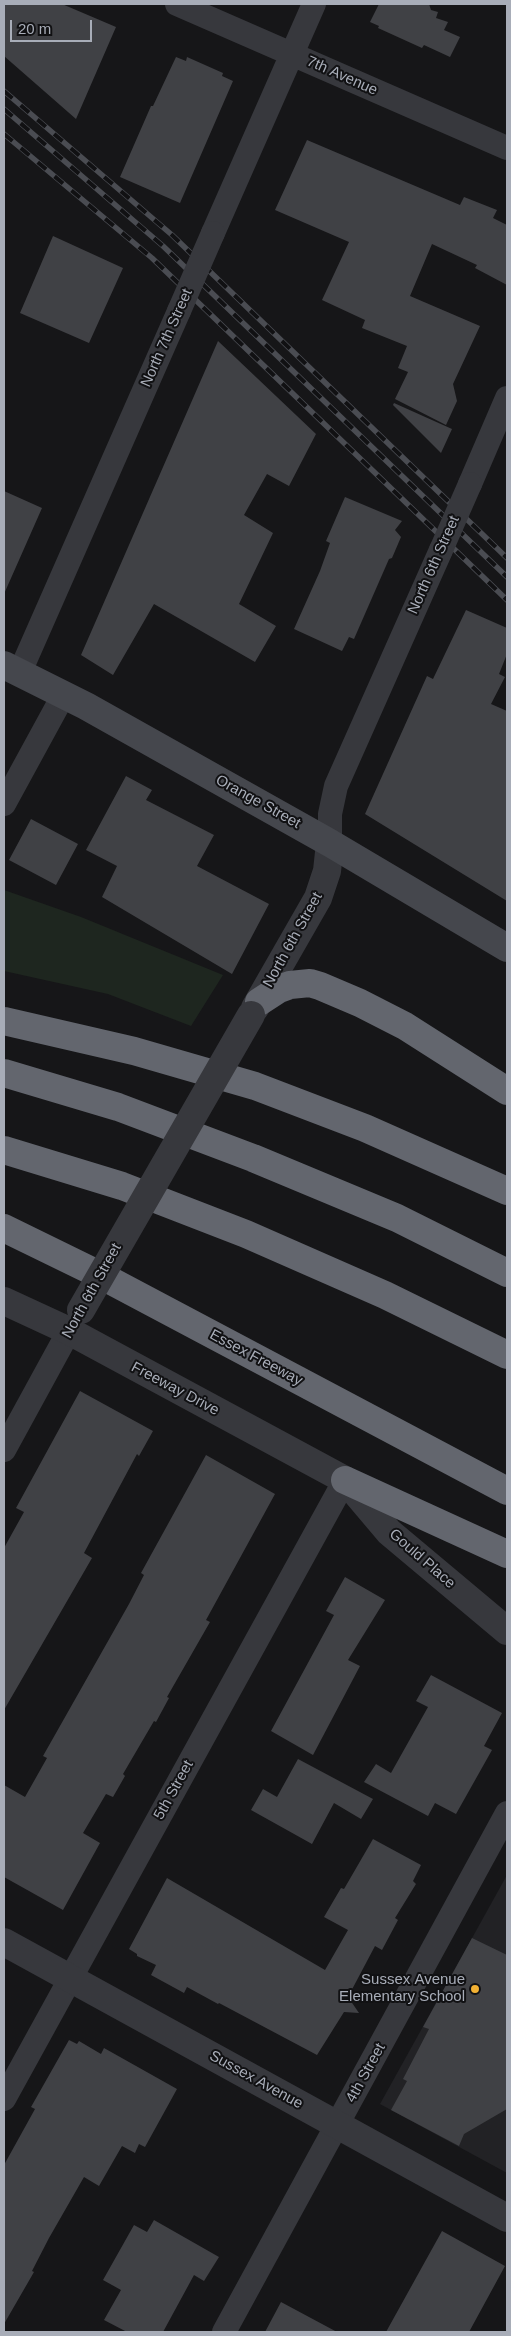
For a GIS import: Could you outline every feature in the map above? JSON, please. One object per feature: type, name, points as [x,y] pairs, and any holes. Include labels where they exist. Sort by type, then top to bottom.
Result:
[{"type":"highway","points":[[255,1008],[279,989],[290,985],[310,983],[320,986],[360,1003],[405,1026],[507,1090]]},
{"type":"highway","points":[[4,1021],[134,1051],[255,1086],[392,1140],[507,1191]]},
{"type":"highway","points":[[4,1072],[118,1107],[244,1154],[397,1218],[507,1273]]},
{"type":"highway","points":[[4,1150],[122,1186],[246,1234],[376,1291],[507,1355]]},
{"type":"highway","name":"Essex Freeway","points":[[4,1228],[100,1275],[507,1491]]},
{"type":"highway","points":[[345,1480],[507,1554]]},
{"type":"main road","name":"Orange Street","points":[[12,669],[64,694],[330,843],[507,948]]},
{"type":"street","name":"7th Avenue","points":[[177,4],[507,148]]},
{"type":"street","name":"North 7th Street","points":[[12,669],[179,311],[314,4]]},
{"type":"street","name":"North 6th Street","points":[[4,1450],[127,1228],[318,898],[327,872],[330,814],[336,786],[507,398]]},
{"type":"street","points":[[4,804],[64,694]]},
{"type":"street","name":"Freeway Drive","points":[[4,1300],[75,1321],[345,1480]]},
{"type":"street","name":"Gould Place","points":[[345,1480],[389,1532],[507,1631]]},
{"type":"street","name":"5th Street","points":[[4,2099],[345,1480]]},
{"type":"street","name":"4th Street","points":[[224,2332],[507,1813]]},
{"type":"street","name":"Sussex Avenue","points":[[4,1942],[507,2218]]},
{"type":"shaded area","points":[[4,890],[81,917],[223,975],[191,1026],[108,994],[4,971]]},
{"type":"shaded area","name":"Sussex Avenue Elementary School","points":[[507,1875],[507,2173],[380,2104]]},
{"type":"building","points":[[4,4],[62,4],[116,27],[76,119],[4,56]]},
{"type":"building","points":[[379,4],[429,4],[431,10],[438,12],[436,18],[448,22],[444,30],[460,37],[450,57],[424,45],[422,48],[378,28],[379,26],[370,22]]},
{"type":"building","points":[[176,57],[186,61],[187,57],[223,73],[222,76],[233,81],[180,203],[120,177],[151,106],[153,106]]},
{"type":"building","points":[[307,140],[460,205],[464,197],[497,210],[493,218],[507,225],[507,285],[475,268],[477,265],[432,244],[410,296],[480,326],[453,384],[457,401],[446,425],[395,399],[408,372],[398,368],[407,346],[362,328],[365,320],[322,300],[349,242],[275,210]]},
{"type":"building","points":[[53,236],[123,268],[89,343],[20,313]]},
{"type":"building","points":[[218,341],[316,434],[289,486],[267,474],[244,515],[273,533],[239,604],[276,626],[255,662],[154,604],[113,675],[81,655]]},
{"type":"building","points":[[394,403],[452,429],[441,453],[393,405]]},
{"type":"building","points":[[4,491],[42,508],[4,594]]},
{"type":"building","points":[[345,497],[402,521],[395,530],[401,537],[392,558],[389,559],[354,639],[349,637],[342,651],[294,629],[320,571],[330,543],[326,541]]},
{"type":"building","points":[[466,610],[507,628],[507,654],[499,674],[505,677],[491,704],[507,711],[507,901],[365,814],[427,676],[433,679]]},
{"type":"building","points":[[126,776],[152,790],[146,800],[214,835],[197,866],[269,904],[232,974],[102,897],[117,866],[86,850]]},
{"type":"building","points":[[31,819],[78,844],[56,885],[9,860]]},
{"type":"building","points":[[80,1391],[153,1431],[139,1456],[137,1454],[84,1553],[92,1558],[4,1710],[4,1548],[24,1512],[16,1508]]},
{"type":"building","points":[[206,1455],[275,1494],[206,1620],[210,1622],[167,1697],[169,1698],[156,1722],[154,1721],[123,1774],[125,1776],[113,1797],[106,1794],[83,1833],[100,1843],[63,1910],[4,1877],[4,1785],[25,1797],[47,1758],[43,1756],[129,1604],[144,1575],[141,1573]]},
{"type":"building","points":[[345,1577],[385,1600],[348,1660],[360,1666],[313,1755],[271,1731],[334,1615],[326,1611]]},
{"type":"building","points":[[431,1675],[502,1713],[484,1746],[492,1750],[456,1814],[435,1803],[428,1816],[364,1782],[376,1764],[391,1773],[428,1707],[416,1701]]},
{"type":"building","points":[[298,1759],[373,1799],[361,1819],[334,1803],[312,1844],[251,1810],[263,1789],[277,1797]]},
{"type":"building","points":[[373,1839],[421,1865],[413,1881],[416,1884],[395,1918],[398,1920],[382,1950],[375,1946],[348,1997],[359,2013],[344,2012],[317,2055],[187,1987],[184,1993],[151,1975],[156,1965],[137,1956],[137,1954],[129,1949],[167,1878],[325,1970],[348,1930],[324,1917],[341,1888],[344,1889]]},
{"type":"building","name":"Sussex Avenue Elementary School","points":[[472,1938],[507,1955],[507,2109],[464,2134],[459,2146],[391,2110],[407,2081],[403,2079],[429,2029],[423,2027]]},
{"type":"building","points":[[69,2040],[77,2044],[79,2041],[101,2054],[104,2048],[177,2089],[145,2147],[139,2144],[135,2153],[122,2146],[99,2186],[84,2177],[49,2238],[32,2271],[34,2272],[4,2324],[4,2165],[35,2109],[31,2107]]},
{"type":"building","points":[[154,2220],[219,2257],[204,2281],[194,2275],[163,2332],[127,2332],[104,2320],[121,2290],[103,2280],[134,2225],[147,2232]]},
{"type":"building","points":[[442,2231],[505,2266],[469,2332],[386,2332]]},
{"type":"building","points":[[281,2302],[337,2332],[265,2332]]},
{"type":"railway","points":[[4,91],[172,235],[507,558]]},
{"type":"railway","points":[[4,109],[163,246],[507,577]]},
{"type":"railway","points":[[4,134],[152,258],[507,600]]},
{"type":"place","name":"Sussex Avenue Elementary School","points":[[475,1989]]}]
